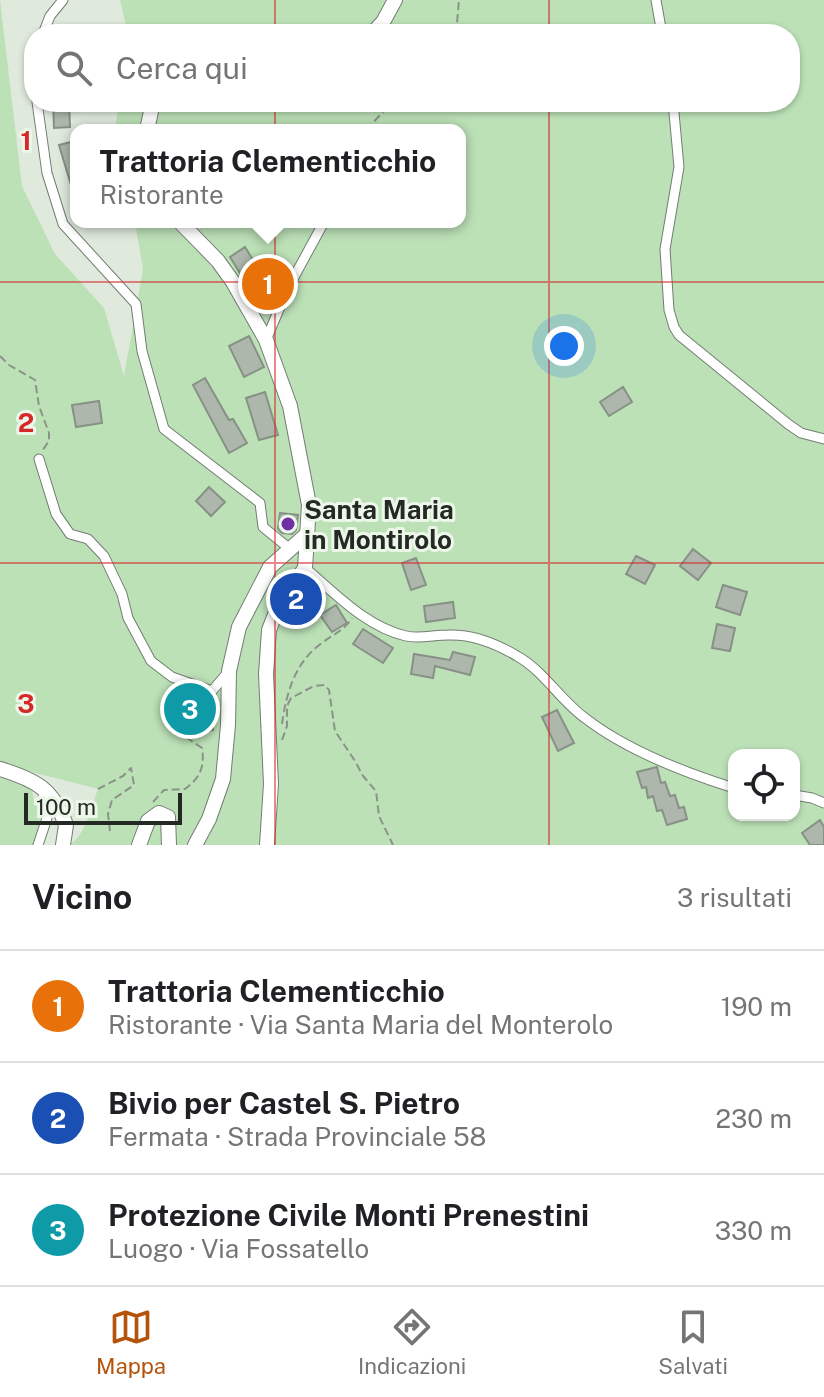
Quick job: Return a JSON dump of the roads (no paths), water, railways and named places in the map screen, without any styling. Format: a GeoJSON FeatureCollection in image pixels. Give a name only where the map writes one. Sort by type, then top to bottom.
{"type":"FeatureCollection","features":[{"type":"Feature","properties":{"kind":"street"},"geometry":{"type":"LineString","coordinates":[[47,24],[63,0]]}},
{"type":"Feature","properties":{"kind":"street"},"geometry":{"type":"LineString","coordinates":[[381,24],[395,0]]}},
{"type":"Feature","properties":{"kind":"street"},"geometry":{"type":"LineString","coordinates":[[656,0],[660,24]]}},
{"type":"Feature","properties":{"kind":"street"},"geometry":{"type":"LineString","coordinates":[[38,112],[47,173],[63,224],[136,304],[142,351],[164,429],[260,503],[263,527],[290,549]]}},
{"type":"Feature","properties":{"kind":"street"},"geometry":{"type":"LineString","coordinates":[[674,112],[679,167],[665,249],[669,310],[674,327],[788,424],[801,433],[824,439]]}},
{"type":"Feature","properties":{"kind":"street"},"geometry":{"type":"LineString","coordinates":[[186,228],[218,261],[266,340],[290,406],[309,505],[305,568],[275,612],[269,630],[266,674],[270,742],[268,838]]}},
{"type":"Feature","properties":{"kind":"street"},"geometry":{"type":"LineString","coordinates":[[266,340],[288,288],[321,228]]}},
{"type":"Feature","properties":{"kind":"street"},"geometry":{"type":"LineString","coordinates":[[39,459],[56,514],[70,534],[88,539],[104,556],[115,576],[128,618],[151,661],[172,677],[212,691],[229,671]]}},
{"type":"Feature","properties":{"kind":"street"},"geometry":{"type":"LineString","coordinates":[[195,845],[209,819],[223,779],[229,671],[236,636],[247,608],[270,567],[306,535]]}},
{"type":"Feature","properties":{"kind":"street"},"geometry":{"type":"LineString","coordinates":[[305,568],[374,623],[410,637],[469,636],[496,645],[520,658],[584,718],[614,736],[728,786]]}},
{"type":"Feature","properties":{"kind":"street"},"geometry":{"type":"LineString","coordinates":[[0,769],[41,784],[58,807],[66,825],[63,845]]}},
{"type":"Feature","properties":{"kind":"street"},"geometry":{"type":"LineString","coordinates":[[38,845],[47,818],[41,784]]}},
{"type":"Feature","properties":{"kind":"street"},"geometry":{"type":"LineString","coordinates":[[800,797],[824,803]]}},
{"type":"Feature","properties":{"kind":"street"},"geometry":{"type":"LineString","coordinates":[[139,845],[148,821],[159,813],[168,817],[169,845]]}},
{"type":"Feature","properties":{"kind":"place","name":"Trattoria Clementicchio"},"geometry":{"type":"Point","coordinates":[268,284]}},
{"type":"Feature","properties":{"kind":"place","name":"Santa Maria in Montirolo"},"geometry":{"type":"Point","coordinates":[288,524]}},
{"type":"Feature","properties":{"kind":"place","name":"Bivio per Castel S. Pietro"},"geometry":{"type":"Point","coordinates":[296,599]}},
{"type":"Feature","properties":{"kind":"place","name":"Protezione Civile Monti Prenestini"},"geometry":{"type":"Point","coordinates":[190,709]}}]}
